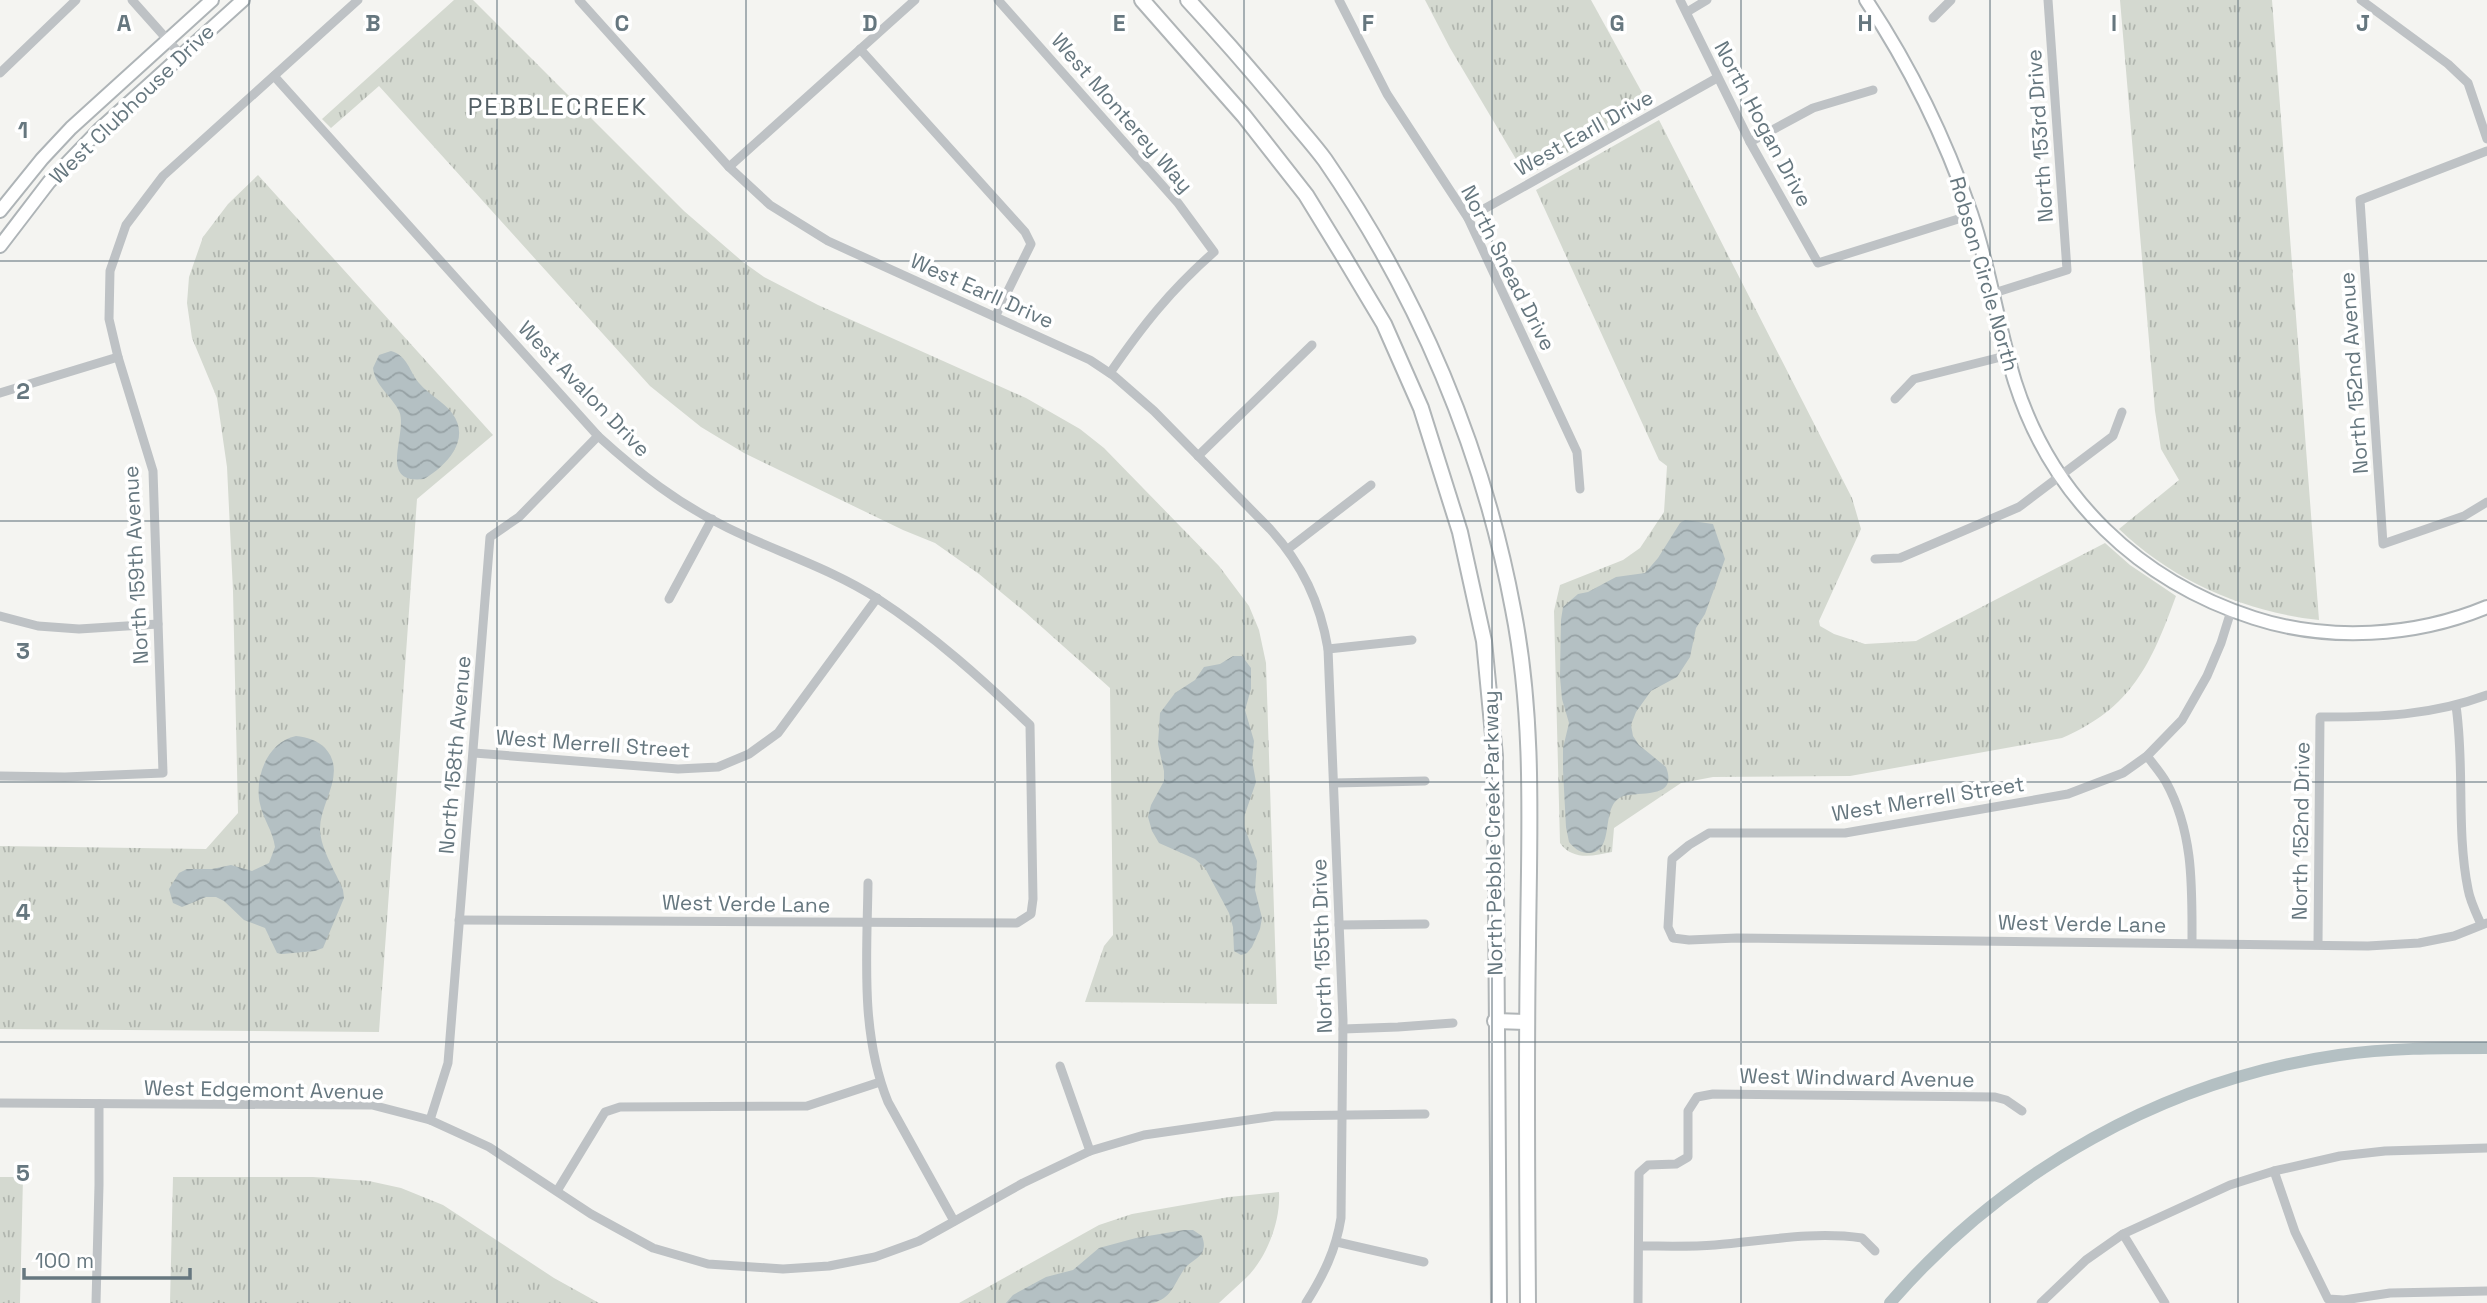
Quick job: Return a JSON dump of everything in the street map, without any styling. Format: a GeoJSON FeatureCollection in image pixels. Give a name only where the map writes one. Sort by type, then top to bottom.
{"type":"FeatureCollection","features":[{"type":"Feature","properties":{"kind":"main road","name":"North Pebble Creek Parkway"},"geometry":{"type":"LineString","coordinates":[[1142,0],[1244,116],[1306,195],[1384,324],[1421,408],[1460,532],[1484,640],[1496,786],[1495,1021],[1499,1303]]}},
{"type":"Feature","properties":{"kind":"main road","name":"North Pebble Creek Parkway"},"geometry":{"type":"LineString","coordinates":[[1188,0],[1323,158],[1366,223],[1406,293],[1440,366],[1485,491],[1514,611],[1527,727],[1530,792],[1528,1303]]}},
{"type":"Feature","properties":{"kind":"main road"},"geometry":{"type":"LineString","coordinates":[[1495,1021],[1527,1022]]}},
{"type":"Feature","properties":{"kind":"street"},"geometry":{"type":"LineString","coordinates":[[0,73],[76,0]]}},
{"type":"Feature","properties":{"kind":"street"},"geometry":{"type":"LineString","coordinates":[[132,0],[181,55]]}},
{"type":"Feature","properties":{"kind":"street","name":"West Clubhouse Drive"},"geometry":{"type":"LineString","coordinates":[[0,211],[71,128],[212,0]]}},
{"type":"Feature","properties":{"kind":"street","name":"West Clubhouse Drive"},"geometry":{"type":"LineString","coordinates":[[0,246],[49,182],[99,130],[243,0]]}},
{"type":"Feature","properties":{"kind":"street","name":"North 159th Avenue"},"geometry":{"type":"LineString","coordinates":[[0,776],[65,777],[163,773],[153,471],[108,319],[110,271],[126,225],[163,176],[358,0]]}},
{"type":"Feature","properties":{"kind":"street","name":"West Earll Drive"},"geometry":{"type":"LineString","coordinates":[[579,0],[729,167],[771,205],[828,242],[1090,359],[1154,411],[1288,549],[1313,594],[1323,622],[1328,649]]}},
{"type":"Feature","properties":{"kind":"street"},"geometry":{"type":"LineString","coordinates":[[729,167],[915,0]]}},
{"type":"Feature","properties":{"kind":"street","name":"West Monterey Way"},"geometry":{"type":"LineString","coordinates":[[999,0],[1151,172],[1214,252],[1187,275],[1159,305],[1110,373]]}},
{"type":"Feature","properties":{"kind":"street","name":"North Snead Drive"},"geometry":{"type":"LineString","coordinates":[[1339,0],[1387,94],[1468,218],[1577,452],[1580,489]]}},
{"type":"Feature","properties":{"kind":"street","name":"North Hogan Drive"},"geometry":{"type":"LineString","coordinates":[[1680,0],[1749,142],[1818,263],[1971,215]]}},
{"type":"Feature","properties":{"kind":"street"},"geometry":{"type":"LineString","coordinates":[[1687,12],[1707,0]]}},
{"type":"Feature","properties":{"kind":"street","name":"Robson Circle North"},"geometry":{"type":"LineString","coordinates":[[1866,0],[1885,28],[1944,144],[1971,215],[1994,293],[2015,382],[2032,425],[2061,475],[2086,510],[2116,541],[2174,583],[2231,611],[2289,627],[2354,633],[2403,629],[2459,617],[2487,607]]}},
{"type":"Feature","properties":{"kind":"street"},"geometry":{"type":"LineString","coordinates":[[1933,18],[1951,0]]}},
{"type":"Feature","properties":{"kind":"street","name":"North 153rd Drive"},"geometry":{"type":"LineString","coordinates":[[1994,293],[2067,270],[2048,0]]}},
{"type":"Feature","properties":{"kind":"street"},"geometry":{"type":"LineString","coordinates":[[2361,0],[2448,64],[2468,83],[2487,139]]}},
{"type":"Feature","properties":{"kind":"street"},"geometry":{"type":"LineString","coordinates":[[860,49],[1025,232],[1031,244],[996,315]]}},
{"type":"Feature","properties":{"kind":"street","name":"West Avalon Drive"},"geometry":{"type":"LineString","coordinates":[[274,76],[598,436],[657,487],[712,519],[877,598],[937,643],[1030,725],[1031,914]]}},
{"type":"Feature","properties":{"kind":"street","name":"West Earll Drive"},"geometry":{"type":"LineString","coordinates":[[1468,218],[1717,78]]}},
{"type":"Feature","properties":{"kind":"street"},"geometry":{"type":"LineString","coordinates":[[1749,142],[1813,108],[1873,90]]}},
{"type":"Feature","properties":{"kind":"street","name":"North 152nd Avenue"},"geometry":{"type":"LineString","coordinates":[[2487,151],[2360,200],[2383,544],[2464,516],[2487,502]]}},
{"type":"Feature","properties":{"kind":"street"},"geometry":{"type":"LineString","coordinates":[[1198,456],[1312,345]]}},
{"type":"Feature","properties":{"kind":"street"},"geometry":{"type":"LineString","coordinates":[[1895,399],[1914,379],[2008,355]]}},
{"type":"Feature","properties":{"kind":"street"},"geometry":{"type":"LineString","coordinates":[[0,393],[118,357]]}},
{"type":"Feature","properties":{"kind":"street"},"geometry":{"type":"LineString","coordinates":[[1875,559],[1900,558],[2019,507],[2113,436],[2122,412]]}},
{"type":"Feature","properties":{"kind":"street","name":"North 158th Avenue"},"geometry":{"type":"LineString","coordinates":[[430,1120],[448,1063],[490,537],[519,517],[598,436]]}},
{"type":"Feature","properties":{"kind":"street"},"geometry":{"type":"LineString","coordinates":[[1288,549],[1371,485]]}},
{"type":"Feature","properties":{"kind":"street"},"geometry":{"type":"LineString","coordinates":[[669,599],[712,519]]}},
{"type":"Feature","properties":{"kind":"street","name":"West Merrell Street"},"geometry":{"type":"LineString","coordinates":[[474,753],[700,769],[718,767],[750,754],[778,733],[877,598]]}},
{"type":"Feature","properties":{"kind":"street","name":"West Merrell Street"},"geometry":{"type":"LineString","coordinates":[[1673,938],[1668,927],[1672,859],[1709,833],[1845,833],[2068,794],[2123,773],[2147,756],[2182,720],[2207,676],[2231,611]]}},
{"type":"Feature","properties":{"kind":"street"},"geometry":{"type":"LineString","coordinates":[[0,616],[38,626],[79,629],[158,624]]}},
{"type":"Feature","properties":{"kind":"street"},"geometry":{"type":"LineString","coordinates":[[1328,649],[1412,640]]}},
{"type":"Feature","properties":{"kind":"street","name":"North 155th Drive"},"geometry":{"type":"LineString","coordinates":[[1306,1303],[1319,1283],[1338,1242],[1341,1218],[1343,1029],[1328,649]]}},
{"type":"Feature","properties":{"kind":"street"},"geometry":{"type":"LineString","coordinates":[[2484,923],[2468,892],[2462,845],[2461,738],[2456,706],[2487,695]]}},
{"type":"Feature","properties":{"kind":"street","name":"North 152nd Drive"},"geometry":{"type":"LineString","coordinates":[[2318,944],[2320,717],[2372,717],[2431,712],[2456,706]]}},
{"type":"Feature","properties":{"kind":"street"},"geometry":{"type":"LineString","coordinates":[[2147,756],[2166,782],[2188,841],[2192,868],[2192,943]]}},
{"type":"Feature","properties":{"kind":"street"},"geometry":{"type":"LineString","coordinates":[[1334,783],[1425,781]]}},
{"type":"Feature","properties":{"kind":"street"},"geometry":{"type":"LineString","coordinates":[[868,883],[867,1009],[880,1082],[888,1102],[954,1220]]}},
{"type":"Feature","properties":{"kind":"street","name":"West Verde Lane"},"geometry":{"type":"LineString","coordinates":[[459,920],[1017,923],[1031,914]]}},
{"type":"Feature","properties":{"kind":"street","name":"West Verde Lane"},"geometry":{"type":"LineString","coordinates":[[1673,938],[2368,946],[2419,943],[2454,936],[2484,923]]}},
{"type":"Feature","properties":{"kind":"street"},"geometry":{"type":"LineString","coordinates":[[1339,925],[1424,924]]}},
{"type":"Feature","properties":{"kind":"street"},"geometry":{"type":"LineString","coordinates":[[1343,1029],[1453,1023]]}},
{"type":"Feature","properties":{"kind":"street"},"geometry":{"type":"LineString","coordinates":[[1060,1066],[1090,1150]]}},
{"type":"Feature","properties":{"kind":"street"},"geometry":{"type":"LineString","coordinates":[[557,1191],[605,1112],[620,1107],[807,1106],[880,1082]]}},
{"type":"Feature","properties":{"kind":"street","name":"West Windward Avenue"},"geometry":{"type":"LineString","coordinates":[[1639,1246],[1638,1179],[1642,1169],[1648,1164],[1676,1164],[1688,1157],[1688,1111],[1691,1103],[1703,1095],[1995,1097],[2007,1100],[2022,1111]]}},
{"type":"Feature","properties":{"kind":"street","name":"West Edgemont Avenue"},"geometry":{"type":"LineString","coordinates":[[0,1103],[372,1105],[430,1120],[489,1147],[592,1214],[653,1248],[708,1264],[783,1269],[829,1266],[875,1257],[908,1245],[1090,1150],[1144,1135],[1258,1117],[1425,1114]]}},
{"type":"Feature","properties":{"kind":"street"},"geometry":{"type":"LineString","coordinates":[[96,1303],[99,1104]]}},
{"type":"Feature","properties":{"kind":"street"},"geometry":{"type":"LineString","coordinates":[[2041,1303],[2086,1260],[2123,1234],[2230,1185],[2274,1171],[2340,1156],[2385,1151],[2487,1148]]}},
{"type":"Feature","properties":{"kind":"street"},"geometry":{"type":"LineString","coordinates":[[2274,1171],[2295,1232],[2328,1299],[2344,1300],[2390,1293],[2487,1291]]}},
{"type":"Feature","properties":{"kind":"street"},"geometry":{"type":"LineString","coordinates":[[2123,1234],[2165,1303]]}},
{"type":"Feature","properties":{"kind":"street"},"geometry":{"type":"LineString","coordinates":[[1638,1303],[1639,1246],[1714,1245],[1783,1237],[1826,1236],[1862,1238],[1875,1251]]}},
{"type":"Feature","properties":{"kind":"street"},"geometry":{"type":"LineString","coordinates":[[1338,1242],[1424,1262]]}},
{"type":"Feature","properties":{"kind":"street"},"geometry":{"type":"LineString","coordinates":[[2451,1290],[2451,1303]]}},
{"type":"Feature","properties":{"kind":"green space"},"geometry":{"type":"Polygon","coordinates":[[[454,0],[473,0],[684,211],[743,262],[764,277],[818,305],[1026,398],[1080,429],[1104,448],[1219,566],[1249,606],[1259,630],[1266,663],[1277,1004],[1085,1002],[1104,946],[1113,935],[1110,688],[1025,612],[979,574],[935,543],[744,453],[701,427],[650,386],[379,86],[331,128],[322,119],[454,0]]]}},
{"type":"Feature","properties":{"kind":"green space"},"geometry":{"type":"Polygon","coordinates":[[[1425,0],[1591,0],[1650,107],[1526,176],[1450,48],[1425,0]]]}},
{"type":"Feature","properties":{"kind":"green space"},"geometry":{"type":"Polygon","coordinates":[[[2120,0],[2272,0],[2319,620],[2264,610],[2212,591],[2163,564],[2119,529],[2179,480],[2161,449],[2155,411],[2120,0]]]}},
{"type":"Feature","properties":{"kind":"green space"},"geometry":{"type":"Polygon","coordinates":[[[1659,120],[1852,498],[1861,529],[1819,621],[1820,626],[1834,634],[1865,644],[1916,641],[2105,543],[2130,565],[2176,596],[2147,663],[2136,681],[2106,713],[2062,738],[1850,776],[1713,777],[1681,783],[1614,828],[1612,852],[1591,856],[1577,855],[1560,843],[1554,611],[1560,585],[1623,560],[1640,548],[1664,512],[1667,466],[1659,460],[1536,190],[1659,120]]]}},
{"type":"Feature","properties":{"kind":"green space"},"geometry":{"type":"Polygon","coordinates":[[[258,175],[493,435],[417,499],[379,1032],[0,1029],[0,846],[206,849],[238,813],[227,467],[217,398],[192,338],[187,303],[189,277],[203,237],[228,204],[258,175]]]}},
{"type":"Feature","properties":{"kind":"green space"},"geometry":{"type":"Polygon","coordinates":[[[0,1177],[23,1177],[20,1303],[0,1303],[0,1177]]]}},
{"type":"Feature","properties":{"kind":"green space"},"geometry":{"type":"Polygon","coordinates":[[[173,1177],[313,1177],[369,1181],[401,1188],[443,1205],[554,1278],[599,1303],[170,1303],[173,1177]]]}},
{"type":"Feature","properties":{"kind":"green space"},"geometry":{"type":"Polygon","coordinates":[[[1279,1192],[1275,1226],[1261,1259],[1247,1277],[1219,1303],[959,1303],[1099,1225],[1132,1214],[1229,1197],[1279,1192]]]}},
{"type":"Feature","properties":{"kind":"water"},"geometry":{"type":"Polygon","coordinates":[[[391,351],[405,360],[419,383],[452,413],[457,423],[459,433],[454,451],[448,460],[424,479],[410,479],[401,474],[397,455],[401,420],[399,411],[374,374],[373,368],[379,355],[391,351]]]}},
{"type":"Feature","properties":{"kind":"water"},"geometry":{"type":"Polygon","coordinates":[[[1685,520],[1713,524],[1725,559],[1705,614],[1696,628],[1690,657],[1677,677],[1651,691],[1636,712],[1631,725],[1633,736],[1639,745],[1666,767],[1667,785],[1662,790],[1621,797],[1614,803],[1602,846],[1596,851],[1582,852],[1569,842],[1566,827],[1563,748],[1569,723],[1562,699],[1560,677],[1563,607],[1578,594],[1588,592],[1616,577],[1645,573],[1680,523],[1685,520]]]}},
{"type":"Feature","properties":{"kind":"water"},"geometry":{"type":"Polygon","coordinates":[[[1233,656],[1242,656],[1251,668],[1251,689],[1245,710],[1254,741],[1252,760],[1256,782],[1244,817],[1244,826],[1257,861],[1255,890],[1262,918],[1252,947],[1241,955],[1234,951],[1233,927],[1229,913],[1205,868],[1195,859],[1159,843],[1148,817],[1151,805],[1164,781],[1158,744],[1160,713],[1175,693],[1195,680],[1204,667],[1220,664],[1233,656]]]}},
{"type":"Feature","properties":{"kind":"water"},"geometry":{"type":"Polygon","coordinates":[[[296,736],[308,738],[325,748],[334,768],[320,830],[323,845],[344,898],[323,948],[282,954],[277,953],[265,928],[244,920],[224,901],[216,897],[206,897],[182,907],[173,903],[169,889],[179,873],[187,869],[212,869],[231,865],[252,871],[269,863],[275,847],[260,804],[261,773],[270,753],[286,740],[296,736]]]}},
{"type":"Feature","properties":{"kind":"water"},"geometry":{"type":"Polygon","coordinates":[[[1193,1230],[1202,1236],[1203,1251],[1185,1268],[1172,1290],[1159,1301],[1006,1303],[1013,1295],[1046,1277],[1073,1270],[1099,1248],[1136,1238],[1193,1230]]]}},
{"type":"Feature","properties":{"kind":"waterway"},"geometry":{"type":"LineString","coordinates":[[1890,1303],[1935,1255],[1984,1212],[2037,1173],[2092,1138],[2151,1109],[2274,1067],[2339,1055],[2432,1048],[2487,1048]]}},
{"type":"Feature","properties":{"kind":"district","name":"PEBBLECREEK"},"geometry":{"type":"Point","coordinates":[558,107]}}]}
